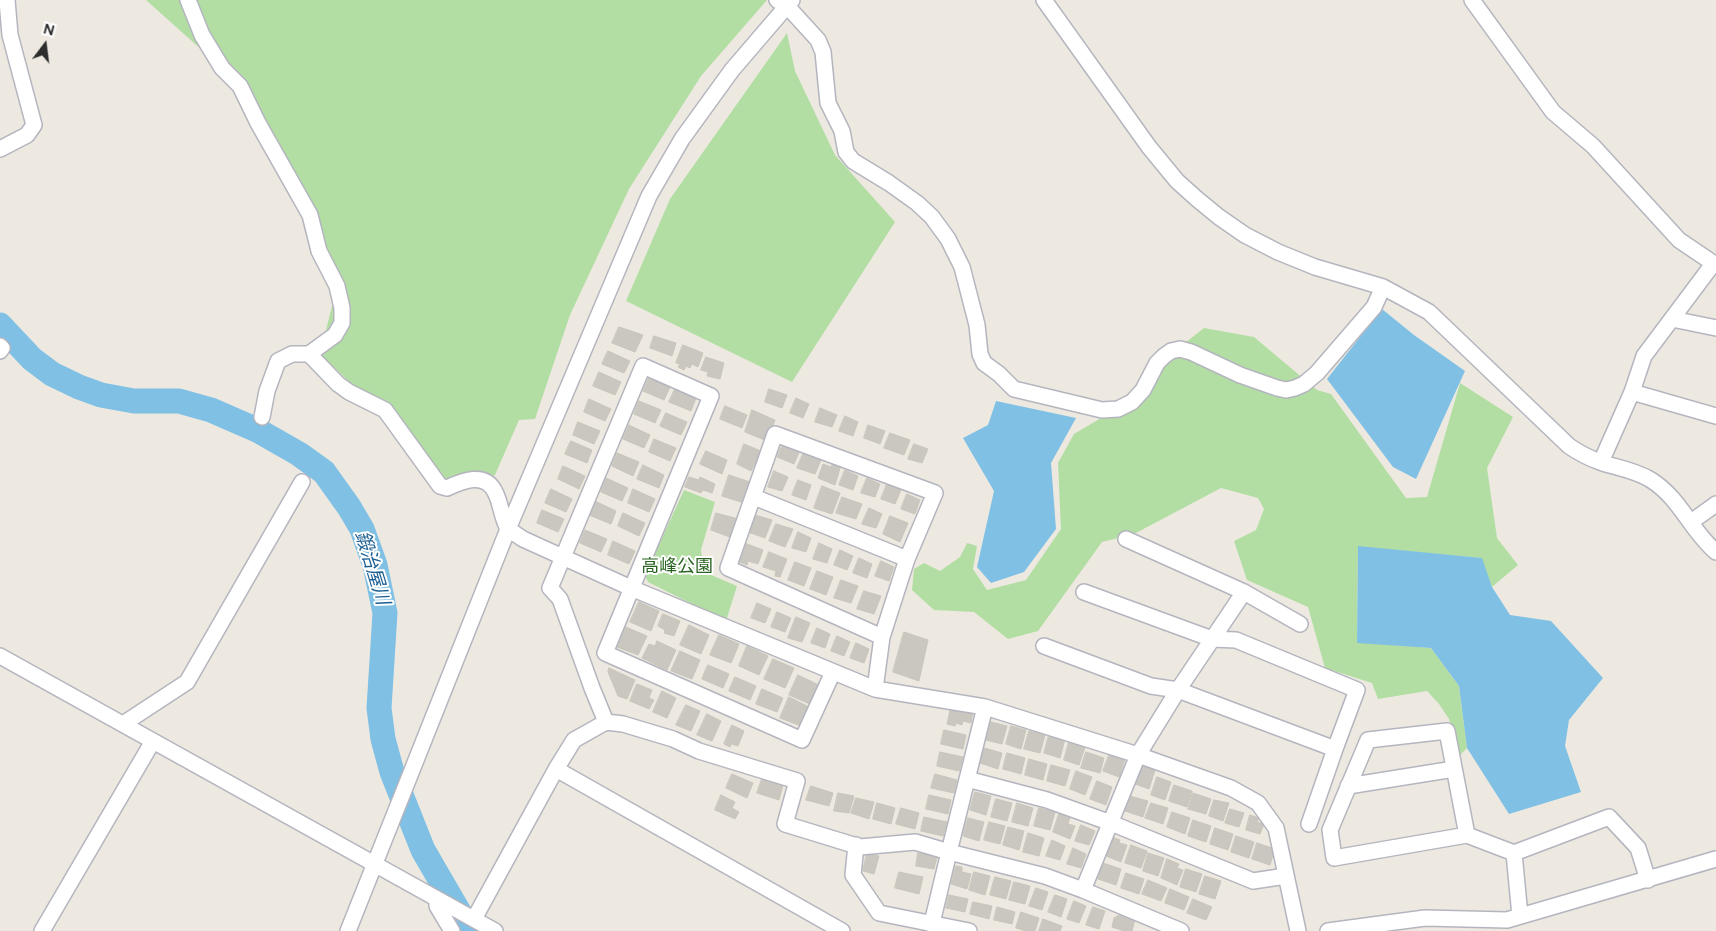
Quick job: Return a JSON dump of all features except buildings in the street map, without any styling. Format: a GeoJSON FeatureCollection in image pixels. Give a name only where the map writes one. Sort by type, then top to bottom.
{"type":"FeatureCollection","features":[{"type":"Feature","properties":{"kind":"street"},"geometry":{"type":"LineString","coordinates":[[0,148],[27,135],[34,125],[10,35],[7,0]]}},
{"type":"Feature","properties":{"kind":"street"},"geometry":{"type":"LineString","coordinates":[[188,0],[202,35],[222,68],[240,86],[258,123],[310,215],[319,251],[337,286],[342,308],[342,323],[335,335],[309,354],[292,354],[278,360],[266,391],[262,417]]}},
{"type":"Feature","properties":{"kind":"street"},"geometry":{"type":"LineString","coordinates":[[1044,0],[1149,147],[1177,181],[1219,217],[1245,235],[1278,252],[1315,267],[1383,287],[1429,312],[1569,446],[1582,455],[1631,470],[1651,480],[1666,491],[1704,540],[1716,552]]}},
{"type":"Feature","properties":{"kind":"street"},"geometry":{"type":"LineString","coordinates":[[1472,0],[1553,112],[1593,146],[1679,240],[1715,264],[1644,356],[1632,392],[1601,462]]}},
{"type":"Feature","properties":{"kind":"street"},"geometry":{"type":"LineString","coordinates":[[348,931],[508,529],[649,196],[682,139],[785,2],[818,40],[823,52],[828,103],[842,131],[846,152],[853,161],[889,182],[917,202],[932,217],[948,239],[962,267],[978,325],[980,354],[984,363],[1014,389],[1102,410],[1118,409],[1132,402],[1143,390],[1157,363],[1164,356],[1171,351],[1180,350],[1191,352],[1240,375],[1277,388],[1286,390],[1295,388],[1304,384],[1317,372],[1374,306],[1383,287]]}},
{"type":"Feature","properties":{"kind":"street"},"geometry":{"type":"LineString","coordinates":[[1672,320],[1716,328]]}},
{"type":"Feature","properties":{"kind":"street"},"geometry":{"type":"LineString","coordinates":[[0,346],[2,348],[0,351]]}},
{"type":"Feature","properties":{"kind":"street"},"geometry":{"type":"LineString","coordinates":[[309,354],[338,384],[349,392],[384,410],[440,486],[447,488],[465,480],[476,479],[486,481],[495,491],[502,518],[508,529],[523,539],[631,588],[875,689],[985,707],[1138,755],[1231,788],[1258,803],[1276,828],[1298,931]]}},
{"type":"Feature","properties":{"kind":"street"},"geometry":{"type":"LineString","coordinates":[[606,722],[560,599],[550,588],[643,366],[711,396],[605,653],[802,740],[834,672]]}},
{"type":"Feature","properties":{"kind":"street"},"geometry":{"type":"LineString","coordinates":[[1632,392],[1716,416]]}},
{"type":"Feature","properties":{"kind":"street"},"geometry":{"type":"LineString","coordinates":[[875,689],[882,637],[907,559],[935,493],[775,434],[728,568],[882,637]]}},
{"type":"Feature","properties":{"kind":"street"},"geometry":{"type":"LineString","coordinates":[[123,724],[187,682],[302,482]]}},
{"type":"Feature","properties":{"kind":"street"},"geometry":{"type":"LineString","coordinates":[[754,497],[907,559]]}},
{"type":"Feature","properties":{"kind":"street"},"geometry":{"type":"LineString","coordinates":[[1691,522],[1716,504]]}},
{"type":"Feature","properties":{"kind":"street"},"geometry":{"type":"LineString","coordinates":[[1126,539],[1244,592],[1300,624]]}},
{"type":"Feature","properties":{"kind":"street"},"geometry":{"type":"LineString","coordinates":[[1084,592],[1212,639],[1236,640],[1357,690],[1309,824]]}},
{"type":"Feature","properties":{"kind":"street"},"geometry":{"type":"LineString","coordinates":[[1083,890],[1138,755],[1178,690],[1244,592]]}},
{"type":"Feature","properties":{"kind":"street"},"geometry":{"type":"LineString","coordinates":[[1044,646],[1151,686],[1178,690],[1335,748]]}},
{"type":"Feature","properties":{"kind":"street"},"geometry":{"type":"LineString","coordinates":[[0,656],[495,931]]}},
{"type":"Feature","properties":{"kind":"street"},"geometry":{"type":"LineString","coordinates":[[934,927],[949,852],[985,707]]}},
{"type":"Feature","properties":{"kind":"street"},"geometry":{"type":"LineString","coordinates":[[473,919],[556,768],[574,740],[606,722],[623,724],[674,739],[699,750],[797,781],[785,824],[860,847],[915,842],[1044,876],[1083,890],[1146,924],[1181,931]]}},
{"type":"Feature","properties":{"kind":"street"},"geometry":{"type":"LineString","coordinates":[[1467,835],[1447,731],[1368,740],[1330,830],[1334,858],[1467,835],[1514,852],[1609,817],[1638,848],[1648,880]]}},
{"type":"Feature","properties":{"kind":"street"},"geometry":{"type":"LineString","coordinates":[[42,931],[153,741]]}},
{"type":"Feature","properties":{"kind":"street"},"geometry":{"type":"LineString","coordinates":[[556,768],[842,931]]}},
{"type":"Feature","properties":{"kind":"street"},"geometry":{"type":"LineString","coordinates":[[1348,786],[1454,769]]}},
{"type":"Feature","properties":{"kind":"street"},"geometry":{"type":"LineString","coordinates":[[967,778],[1048,800],[1111,823],[1252,881],[1286,876]]}},
{"type":"Feature","properties":{"kind":"street"},"geometry":{"type":"LineString","coordinates":[[856,845],[853,875],[879,913],[934,927],[969,931]]}},
{"type":"Feature","properties":{"kind":"street"},"geometry":{"type":"LineString","coordinates":[[1514,852],[1520,916]]}},
{"type":"Feature","properties":{"kind":"street"},"geometry":{"type":"LineString","coordinates":[[1328,931],[1425,918],[1507,920],[1716,859]]}},
{"type":"Feature","properties":{"kind":"street"},"geometry":{"type":"LineString","coordinates":[[440,900],[437,906],[452,931]]}},
{"type":"Feature","properties":{"kind":"green space"},"geometry":{"type":"Polygon","coordinates":[[[146,0],[767,0],[701,76],[629,189],[570,315],[535,419],[519,420],[495,475],[446,482],[387,401],[356,388],[320,354],[337,286],[283,169],[222,68],[146,0]]]}},
{"type":"Feature","properties":{"kind":"green space"},"geometry":{"type":"Polygon","coordinates":[[[787,33],[795,71],[835,155],[895,222],[792,382],[626,301],[670,199],[787,33]]]}},
{"type":"Feature","properties":{"kind":"green space"},"geometry":{"type":"Polygon","coordinates":[[[1204,328],[1254,337],[1317,390],[1331,394],[1406,498],[1427,497],[1460,383],[1513,417],[1487,468],[1497,538],[1518,565],[1492,587],[1481,558],[1358,547],[1357,642],[1431,648],[1459,686],[1467,748],[1460,755],[1449,719],[1427,691],[1378,699],[1372,683],[1325,668],[1308,607],[1247,580],[1234,541],[1256,530],[1264,509],[1258,498],[1221,488],[1134,534],[1102,542],[1038,631],[1008,639],[974,612],[934,610],[912,590],[914,569],[924,563],[940,571],[960,557],[967,543],[977,546],[973,569],[987,590],[1026,580],[1061,529],[1058,463],[1074,434],[1106,415],[1135,403],[1166,358],[1204,328]]]}},
{"type":"Feature","properties":{"kind":"green space","name":"高峰公園"},"geometry":{"type":"Polygon","coordinates":[[[684,490],[715,502],[701,550],[704,572],[737,586],[726,621],[648,582],[645,575],[684,490]]]}},
{"type":"Feature","properties":{"kind":"water"},"geometry":{"type":"Polygon","coordinates":[[[1382,309],[1414,335],[1465,371],[1416,479],[1393,467],[1327,379],[1382,309]]]}},
{"type":"Feature","properties":{"kind":"water"},"geometry":{"type":"Polygon","coordinates":[[[996,401],[1076,418],[1051,463],[1056,529],[1024,572],[991,583],[977,567],[994,491],[963,438],[988,425],[996,401]]]}},
{"type":"Feature","properties":{"kind":"water"},"geometry":{"type":"Polygon","coordinates":[[[1358,546],[1482,558],[1492,587],[1510,615],[1551,621],[1603,678],[1569,720],[1565,746],[1581,792],[1509,814],[1467,748],[1459,686],[1431,648],[1357,643],[1358,546]]]}},
{"type":"Feature","properties":{"kind":"waterway","name":"鍛治屋川"},"geometry":{"type":"LineString","coordinates":[[0,325],[32,359],[52,374],[79,387],[101,395],[134,401],[179,401],[211,410],[257,430],[299,454],[324,472],[362,529],[375,565],[385,613],[379,708],[383,739],[392,772],[423,850],[470,931]]}}]}
